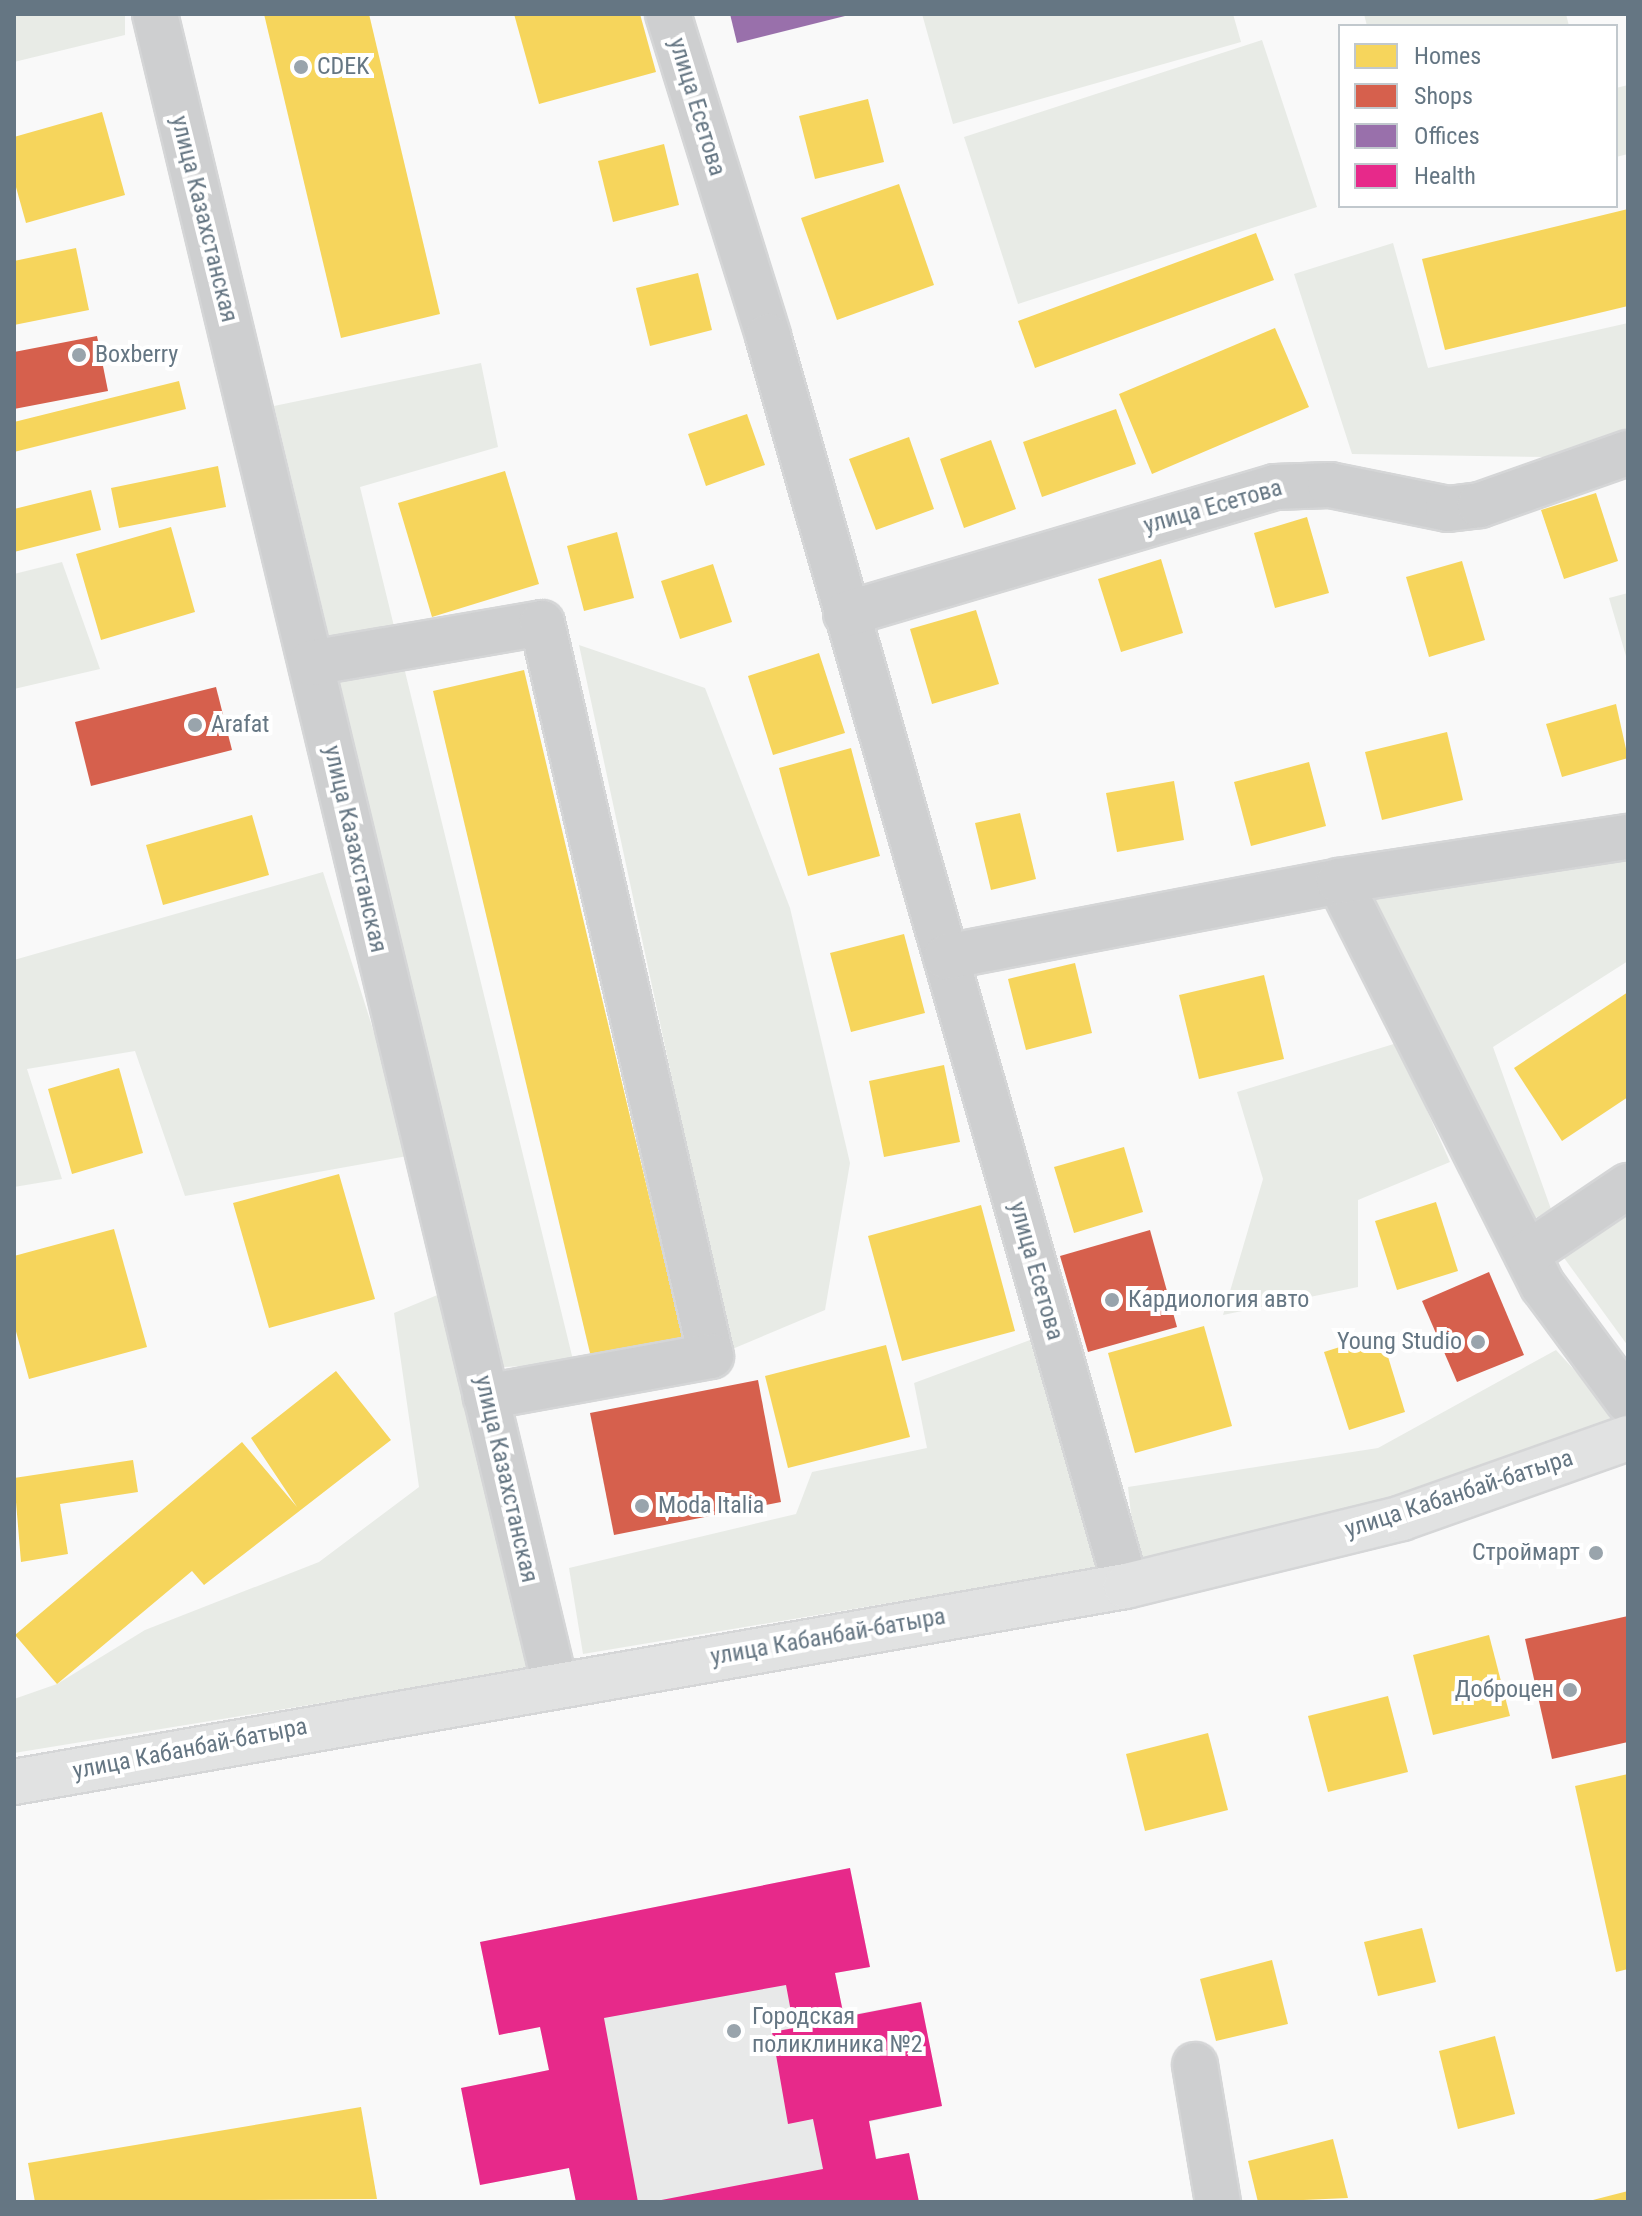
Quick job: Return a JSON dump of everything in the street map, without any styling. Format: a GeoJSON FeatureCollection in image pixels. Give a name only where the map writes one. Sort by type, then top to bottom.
{"type":"FeatureCollection","features":[{"type":"Feature","properties":{"kind":"main road","name":"улица Кабанбай-батыра"},"geometry":{"type":"LineString","coordinates":[[14,1782],[555,1684],[1126,1586],[1402,1518],[1628,1438]]}},
{"type":"Feature","properties":{"kind":"street","name":"улица Казахстанская"},"geometry":{"type":"LineString","coordinates":[[155,14],[555,1684]]}},
{"type":"Feature","properties":{"kind":"street","name":"улица Есетова"},"geometry":{"type":"LineString","coordinates":[[668,14],[946,957],[1126,1586]]}},
{"type":"Feature","properties":{"kind":"street","name":"улица Есетова"},"geometry":{"type":"LineString","coordinates":[[846,614],[1275,487],[1330,485],[1448,509],[1480,505],[1628,453]]}},
{"type":"Feature","properties":{"kind":"street"},"geometry":{"type":"LineString","coordinates":[[311,663],[542,623],[711,1356],[486,1397]]}},
{"type":"Feature","properties":{"kind":"street"},"geometry":{"type":"LineString","coordinates":[[946,957],[1339,881],[1628,837]]}},
{"type":"Feature","properties":{"kind":"street"},"geometry":{"type":"LineString","coordinates":[[1339,881],[1527,1254],[1628,1401]]}},
{"type":"Feature","properties":{"kind":"street"},"geometry":{"type":"LineString","coordinates":[[1527,1254],[1628,1186]]}},
{"type":"Feature","properties":{"kind":"street"},"geometry":{"type":"LineString","coordinates":[[1195,2065],[1218,2202]]}},
{"type":"Feature","properties":{"kind":"shaded area"},"geometry":{"type":"Polygon","coordinates":[[[14,14],[125,14],[125,35],[14,62],[14,14]]]}},
{"type":"Feature","properties":{"kind":"shaded area"},"geometry":{"type":"Polygon","coordinates":[[[922,14],[1233,14],[1241,42],[953,124],[922,14]]]}},
{"type":"Feature","properties":{"kind":"shaded area"},"geometry":{"type":"Polygon","coordinates":[[[1364,14],[1566,14],[1568,24],[1366,24],[1364,14]]]}},
{"type":"Feature","properties":{"kind":"shaded area"},"geometry":{"type":"Polygon","coordinates":[[[1262,40],[1317,207],[1018,304],[964,137],[1262,40]]]}},
{"type":"Feature","properties":{"kind":"shaded area"},"geometry":{"type":"Polygon","coordinates":[[[1628,85],[1628,154],[1618,156],[1618,88],[1628,85]]]}},
{"type":"Feature","properties":{"kind":"shaded area"},"geometry":{"type":"Polygon","coordinates":[[[1393,243],[1428,368],[1628,323],[1628,428],[1547,457],[1352,454],[1294,274],[1393,243]]]}},
{"type":"Feature","properties":{"kind":"shaded area"},"geometry":{"type":"Polygon","coordinates":[[[481,363],[498,447],[360,487],[574,1364],[503,1367],[274,406],[481,363]]]}},
{"type":"Feature","properties":{"kind":"shaded area"},"geometry":{"type":"Polygon","coordinates":[[[62,562],[100,669],[14,689],[14,574],[62,562]]]}},
{"type":"Feature","properties":{"kind":"shaded area"},"geometry":{"type":"Polygon","coordinates":[[[1628,593],[1628,663],[1609,598],[1628,593]]]}},
{"type":"Feature","properties":{"kind":"shaded area"},"geometry":{"type":"Polygon","coordinates":[[[579,645],[705,688],[790,908],[850,1163],[825,1310],[730,1350],[579,645]]]}},
{"type":"Feature","properties":{"kind":"shaded area"},"geometry":{"type":"Polygon","coordinates":[[[1628,850],[1628,961],[1493,1047],[1551,1209],[1525,1224],[1357,890],[1628,850]]]}},
{"type":"Feature","properties":{"kind":"shaded area"},"geometry":{"type":"Polygon","coordinates":[[[323,872],[413,1155],[185,1196],[135,1051],[27,1069],[62,1179],[14,1187],[14,960],[323,872]]]}},
{"type":"Feature","properties":{"kind":"shaded area"},"geometry":{"type":"Polygon","coordinates":[[[1397,1043],[1450,1162],[1358,1200],[1358,1287],[1223,1315],[1263,1179],[1237,1092],[1397,1043]]]}},
{"type":"Feature","properties":{"kind":"shaded area"},"geometry":{"type":"Polygon","coordinates":[[[1628,1204],[1628,1346],[1559,1251],[1628,1204]]]}},
{"type":"Feature","properties":{"kind":"shaded area"},"geometry":{"type":"Polygon","coordinates":[[[447,1291],[536,1668],[14,1753],[14,1699],[57,1684],[145,1630],[319,1562],[419,1487],[394,1313],[447,1291]]]}},
{"type":"Feature","properties":{"kind":"shaded area"},"geometry":{"type":"Polygon","coordinates":[[[1030,1340],[1099,1568],[583,1654],[569,1568],[796,1514],[812,1472],[927,1448],[914,1383],[1030,1340]]]}},
{"type":"Feature","properties":{"kind":"shaded area"},"geometry":{"type":"Polygon","coordinates":[[[1556,1350],[1623,1423],[1390,1508],[1137,1569],[1128,1487],[1378,1448],[1556,1350]]]}},
{"type":"Feature","properties":{"kind":"shaded area","name":"Городская поликлиника №2"},"geometry":{"type":"Polygon","coordinates":[[[850,1868],[870,1967],[835,1973],[844,2016],[921,2002],[942,2106],[869,2122],[877,2159],[909,2153],[919,2202],[576,2202],[569,2168],[480,2185],[461,2088],[549,2070],[540,2027],[499,2035],[480,1942],[850,1868]]]}},
{"type":"Feature","properties":{"kind":"building: Homes"},"geometry":{"type":"Polygon","coordinates":[[[264,14],[369,14],[440,314],[341,338],[264,14]]]}},
{"type":"Feature","properties":{"kind":"building: Homes"},"geometry":{"type":"Polygon","coordinates":[[[514,14],[640,14],[656,72],[539,104],[514,14]]]}},
{"type":"Feature","properties":{"kind":"building: Homes"},"geometry":{"type":"Polygon","coordinates":[[[868,99],[884,162],[815,179],[799,116],[868,99]]]}},
{"type":"Feature","properties":{"kind":"building: Homes"},"geometry":{"type":"Polygon","coordinates":[[[102,112],[125,195],[26,223],[14,180],[14,137],[102,112]]]}},
{"type":"Feature","properties":{"kind":"building: Homes"},"geometry":{"type":"Polygon","coordinates":[[[664,144],[679,205],[613,222],[598,161],[664,144]]]}},
{"type":"Feature","properties":{"kind":"building: Homes"},"geometry":{"type":"Polygon","coordinates":[[[899,184],[934,285],[837,320],[801,218],[899,184]]]}},
{"type":"Feature","properties":{"kind":"building: Homes"},"geometry":{"type":"Polygon","coordinates":[[[1628,209],[1628,306],[1445,350],[1422,259],[1628,209]]]}},
{"type":"Feature","properties":{"kind":"building: Homes"},"geometry":{"type":"Polygon","coordinates":[[[1256,233],[1274,280],[1035,368],[1018,321],[1256,233]]]}},
{"type":"Feature","properties":{"kind":"building: Homes"},"geometry":{"type":"Polygon","coordinates":[[[76,248],[89,310],[14,325],[14,261],[76,248]]]}},
{"type":"Feature","properties":{"kind":"building: Homes"},"geometry":{"type":"Polygon","coordinates":[[[698,273],[712,330],[650,346],[636,288],[698,273]]]}},
{"type":"Feature","properties":{"kind":"building: Homes"},"geometry":{"type":"Polygon","coordinates":[[[1275,328],[1309,407],[1152,474],[1119,394],[1275,328]]]}},
{"type":"Feature","properties":{"kind":"building: Homes"},"geometry":{"type":"Polygon","coordinates":[[[179,381],[186,409],[14,452],[14,422],[179,381]]]}},
{"type":"Feature","properties":{"kind":"building: Homes"},"geometry":{"type":"Polygon","coordinates":[[[1116,409],[1136,464],[1042,497],[1023,442],[1116,409]]]}},
{"type":"Feature","properties":{"kind":"building: Homes"},"geometry":{"type":"Polygon","coordinates":[[[747,414],[765,465],[706,486],[688,434],[747,414]]]}},
{"type":"Feature","properties":{"kind":"building: Homes"},"geometry":{"type":"Polygon","coordinates":[[[909,437],[934,509],[876,530],[849,459],[909,437]]]}},
{"type":"Feature","properties":{"kind":"building: Homes"},"geometry":{"type":"Polygon","coordinates":[[[991,440],[1016,509],[964,528],[940,459],[991,440]]]}},
{"type":"Feature","properties":{"kind":"building: Homes"},"geometry":{"type":"Polygon","coordinates":[[[218,466],[226,507],[119,528],[111,488],[218,466]]]}},
{"type":"Feature","properties":{"kind":"building: Homes"},"geometry":{"type":"Polygon","coordinates":[[[505,471],[539,584],[432,617],[398,503],[505,471]]]}},
{"type":"Feature","properties":{"kind":"building: Homes"},"geometry":{"type":"Polygon","coordinates":[[[91,490],[101,530],[14,552],[14,509],[91,490]]]}},
{"type":"Feature","properties":{"kind":"building: Homes"},"geometry":{"type":"Polygon","coordinates":[[[1596,493],[1618,561],[1564,579],[1541,510],[1596,493]]]}},
{"type":"Feature","properties":{"kind":"building: Homes"},"geometry":{"type":"Polygon","coordinates":[[[1307,517],[1329,593],[1275,608],[1254,533],[1307,517]]]}},
{"type":"Feature","properties":{"kind":"building: Homes"},"geometry":{"type":"Polygon","coordinates":[[[171,527],[195,612],[101,640],[76,554],[171,527]]]}},
{"type":"Feature","properties":{"kind":"building: Homes"},"geometry":{"type":"Polygon","coordinates":[[[617,532],[634,598],[584,611],[567,546],[617,532]]]}},
{"type":"Feature","properties":{"kind":"building: Homes"},"geometry":{"type":"Polygon","coordinates":[[[1161,559],[1183,633],[1121,652],[1098,579],[1161,559]]]}},
{"type":"Feature","properties":{"kind":"building: Homes"},"geometry":{"type":"Polygon","coordinates":[[[1462,561],[1485,640],[1429,657],[1406,577],[1462,561]]]}},
{"type":"Feature","properties":{"kind":"building: Homes"},"geometry":{"type":"Polygon","coordinates":[[[713,564],[732,622],[680,639],[661,581],[713,564]]]}},
{"type":"Feature","properties":{"kind":"building: Homes"},"geometry":{"type":"Polygon","coordinates":[[[976,610],[999,684],[932,704],[910,629],[976,610]]]}},
{"type":"Feature","properties":{"kind":"building: Homes"},"geometry":{"type":"Polygon","coordinates":[[[819,653],[845,733],[773,755],[748,676],[819,653]]]}},
{"type":"Feature","properties":{"kind":"building: Homes"},"geometry":{"type":"Polygon","coordinates":[[[524,670],[685,1348],[594,1370],[433,691],[524,670]]]}},
{"type":"Feature","properties":{"kind":"building: Homes"},"geometry":{"type":"Polygon","coordinates":[[[1616,704],[1628,758],[1562,777],[1546,724],[1616,704]]]}},
{"type":"Feature","properties":{"kind":"building: Homes"},"geometry":{"type":"Polygon","coordinates":[[[1447,732],[1463,800],[1382,820],[1365,752],[1447,732]]]}},
{"type":"Feature","properties":{"kind":"building: Homes"},"geometry":{"type":"Polygon","coordinates":[[[851,748],[880,856],[808,876],[779,768],[851,748]]]}},
{"type":"Feature","properties":{"kind":"building: Homes"},"geometry":{"type":"Polygon","coordinates":[[[1309,762],[1326,826],[1251,846],[1234,782],[1309,762]]]}},
{"type":"Feature","properties":{"kind":"building: Homes"},"geometry":{"type":"Polygon","coordinates":[[[1174,781],[1184,840],[1117,852],[1106,793],[1174,781]]]}},
{"type":"Feature","properties":{"kind":"building: Homes"},"geometry":{"type":"Polygon","coordinates":[[[1020,813],[1036,879],[991,890],[975,823],[1020,813]]]}},
{"type":"Feature","properties":{"kind":"building: Homes"},"geometry":{"type":"Polygon","coordinates":[[[252,815],[269,875],[163,905],[146,845],[252,815]]]}},
{"type":"Feature","properties":{"kind":"building: Homes"},"geometry":{"type":"Polygon","coordinates":[[[904,934],[925,1013],[851,1032],[830,953],[904,934]]]}},
{"type":"Feature","properties":{"kind":"building: Homes"},"geometry":{"type":"Polygon","coordinates":[[[1075,963],[1092,1033],[1026,1050],[1008,979],[1075,963]]]}},
{"type":"Feature","properties":{"kind":"building: Homes"},"geometry":{"type":"Polygon","coordinates":[[[1264,975],[1284,1059],[1199,1079],[1179,995],[1264,975]]]}},
{"type":"Feature","properties":{"kind":"building: Homes"},"geometry":{"type":"Polygon","coordinates":[[[1628,992],[1628,1097],[1562,1141],[1514,1068],[1628,992]]]}},
{"type":"Feature","properties":{"kind":"building: Homes"},"geometry":{"type":"Polygon","coordinates":[[[944,1065],[960,1142],[884,1157],[869,1081],[944,1065]]]}},
{"type":"Feature","properties":{"kind":"building: Homes"},"geometry":{"type":"Polygon","coordinates":[[[119,1068],[143,1153],[72,1174],[48,1089],[119,1068]]]}},
{"type":"Feature","properties":{"kind":"building: Homes"},"geometry":{"type":"Polygon","coordinates":[[[1124,1147],[1143,1212],[1074,1233],[1054,1167],[1124,1147]]]}},
{"type":"Feature","properties":{"kind":"building: Homes"},"geometry":{"type":"Polygon","coordinates":[[[339,1174],[375,1299],[269,1328],[233,1203],[339,1174]]]}},
{"type":"Feature","properties":{"kind":"building: Homes"},"geometry":{"type":"Polygon","coordinates":[[[1436,1202],[1458,1271],[1397,1290],[1375,1221],[1436,1202]]]}},
{"type":"Feature","properties":{"kind":"building: Homes"},"geometry":{"type":"Polygon","coordinates":[[[981,1205],[1015,1331],[902,1361],[868,1236],[981,1205]]]}},
{"type":"Feature","properties":{"kind":"building: Homes"},"geometry":{"type":"Polygon","coordinates":[[[114,1229],[147,1347],[29,1379],[14,1324],[14,1256],[114,1229]]]}},
{"type":"Feature","properties":{"kind":"building: Homes"},"geometry":{"type":"Polygon","coordinates":[[[1204,1326],[1232,1426],[1135,1453],[1108,1353],[1204,1326]]]}},
{"type":"Feature","properties":{"kind":"building: Homes"},"geometry":{"type":"Polygon","coordinates":[[[1381,1334],[1405,1412],[1349,1430],[1324,1352],[1381,1334]]]}},
{"type":"Feature","properties":{"kind":"building: Homes"},"geometry":{"type":"Polygon","coordinates":[[[886,1345],[910,1437],[788,1468],[765,1376],[886,1345]]]}},
{"type":"Feature","properties":{"kind":"building: Homes"},"geometry":{"type":"Polygon","coordinates":[[[336,1371],[391,1440],[204,1585],[192,1571],[57,1684],[15,1635],[242,1442],[297,1507],[251,1438],[336,1371]]]}},
{"type":"Feature","properties":{"kind":"building: Homes"},"geometry":{"type":"Polygon","coordinates":[[[133,1460],[138,1492],[60,1504],[68,1554],[21,1562],[14,1478],[133,1460]]]}},
{"type":"Feature","properties":{"kind":"building: Homes"},"geometry":{"type":"Polygon","coordinates":[[[1489,1635],[1510,1716],[1433,1735],[1413,1655],[1489,1635]]]}},
{"type":"Feature","properties":{"kind":"building: Homes"},"geometry":{"type":"Polygon","coordinates":[[[1388,1696],[1408,1772],[1328,1792],[1308,1716],[1388,1696]]]}},
{"type":"Feature","properties":{"kind":"building: Homes"},"geometry":{"type":"Polygon","coordinates":[[[1208,1733],[1228,1810],[1145,1831],[1126,1754],[1208,1733]]]}},
{"type":"Feature","properties":{"kind":"building: Homes"},"geometry":{"type":"Polygon","coordinates":[[[1628,1774],[1628,1969],[1616,1972],[1575,1786],[1628,1774]]]}},
{"type":"Feature","properties":{"kind":"building: Homes"},"geometry":{"type":"Polygon","coordinates":[[[1422,1928],[1436,1982],[1378,1996],[1364,1942],[1422,1928]]]}},
{"type":"Feature","properties":{"kind":"building: Homes"},"geometry":{"type":"Polygon","coordinates":[[[1272,1960],[1288,2024],[1216,2041],[1200,1979],[1272,1960]]]}},
{"type":"Feature","properties":{"kind":"building: Homes"},"geometry":{"type":"Polygon","coordinates":[[[1495,2036],[1515,2114],[1458,2129],[1439,2051],[1495,2036]]]}},
{"type":"Feature","properties":{"kind":"building: Homes"},"geometry":{"type":"Polygon","coordinates":[[[361,2107],[377,2199],[35,2202],[28,2163],[361,2107]]]}},
{"type":"Feature","properties":{"kind":"building: Homes"},"geometry":{"type":"Polygon","coordinates":[[[1333,2139],[1348,2198],[1258,2202],[1248,2161],[1333,2139]]]}},
{"type":"Feature","properties":{"kind":"building: Homes"},"geometry":{"type":"Polygon","coordinates":[[[1628,2191],[1628,2202],[1589,2202],[1589,2201],[1628,2191]]]}},
{"type":"Feature","properties":{"kind":"building: Shops"},"geometry":{"type":"Polygon","coordinates":[[[97,336],[108,391],[14,409],[14,352],[97,336]]]}},
{"type":"Feature","properties":{"kind":"building: Shops"},"geometry":{"type":"Polygon","coordinates":[[[216,687],[232,750],[91,786],[75,722],[216,687]]]}},
{"type":"Feature","properties":{"kind":"building: Shops"},"geometry":{"type":"Polygon","coordinates":[[[1150,1230],[1177,1327],[1088,1352],[1060,1256],[1150,1230]]]}},
{"type":"Feature","properties":{"kind":"building: Shops"},"geometry":{"type":"Polygon","coordinates":[[[1489,1272],[1524,1355],[1457,1382],[1422,1301],[1489,1272]]]}},
{"type":"Feature","properties":{"kind":"building: Shops"},"geometry":{"type":"Polygon","coordinates":[[[758,1380],[781,1502],[614,1535],[590,1413],[758,1380]]]}},
{"type":"Feature","properties":{"kind":"building: Shops"},"geometry":{"type":"Polygon","coordinates":[[[1628,1616],[1628,1742],[1552,1759],[1525,1639],[1628,1616]]]}},
{"type":"Feature","properties":{"kind":"building: Offices"},"geometry":{"type":"Polygon","coordinates":[[[730,14],[849,14],[849,15],[737,43],[730,14]]]}},
{"type":"Feature","properties":{"kind":"building: Health","name":"Городская поликлиника №2"},"geometry":{"type":"Polygon","coordinates":[[[850,1868],[870,1967],[835,1973],[844,2017],[921,2002],[942,2106],[869,2121],[876,2159],[909,2153],[919,2202],[651,2202],[823,2169],[813,2119],[788,2124],[772,2032],[794,2028],[786,1985],[604,2018],[638,2202],[576,2202],[569,2168],[480,2185],[461,2088],[549,2070],[540,2027],[499,2035],[480,1942],[850,1868]]]}},
{"type":"Feature","properties":{"kind":"place","name":"CDEK"},"geometry":{"type":"Point","coordinates":[301,67]}},
{"type":"Feature","properties":{"kind":"place","name":"Boxberry"},"geometry":{"type":"Point","coordinates":[79,355]}},
{"type":"Feature","properties":{"kind":"place","name":"Arafat"},"geometry":{"type":"Point","coordinates":[195,725]}},
{"type":"Feature","properties":{"kind":"place","name":"Кардиология авто"},"geometry":{"type":"Point","coordinates":[1112,1300]}},
{"type":"Feature","properties":{"kind":"place","name":"Young Studio"},"geometry":{"type":"Point","coordinates":[1478,1342]}},
{"type":"Feature","properties":{"kind":"place","name":"Moda Italia"},"geometry":{"type":"Point","coordinates":[642,1506]}},
{"type":"Feature","properties":{"kind":"place","name":"Строймарт"},"geometry":{"type":"Point","coordinates":[1596,1553]}},
{"type":"Feature","properties":{"kind":"place","name":"Доброцен"},"geometry":{"type":"Point","coordinates":[1570,1690]}},
{"type":"Feature","properties":{"kind":"place","name":"Городская поликлиника №2"},"geometry":{"type":"Point","coordinates":[734,2031]}}]}
